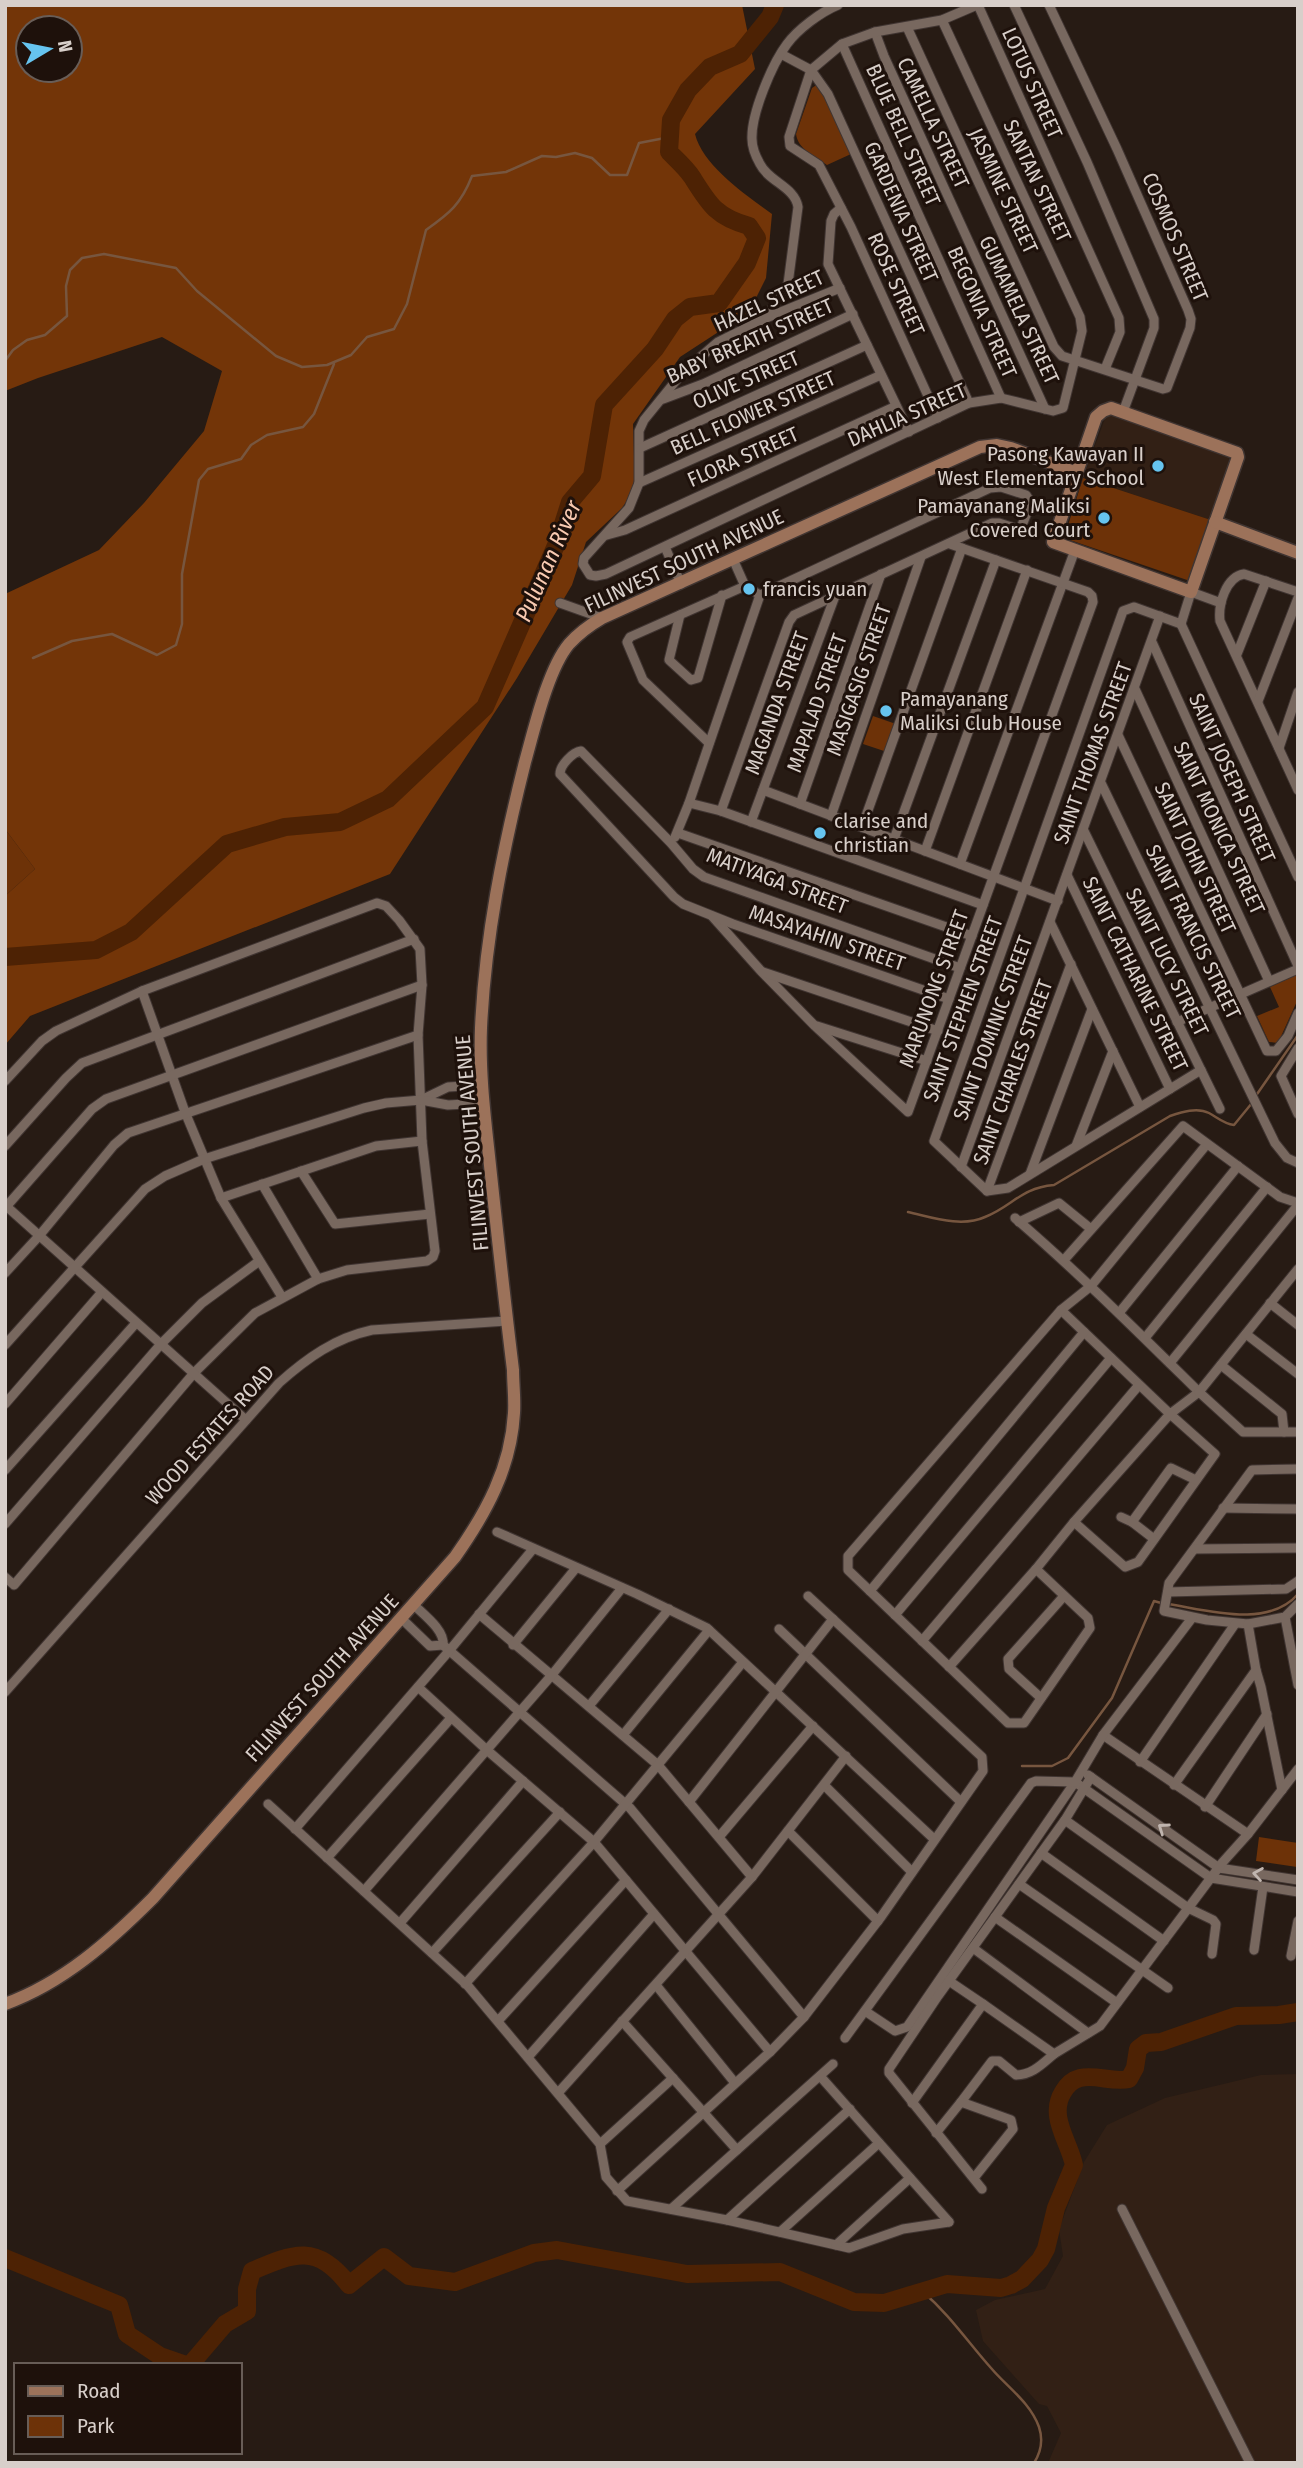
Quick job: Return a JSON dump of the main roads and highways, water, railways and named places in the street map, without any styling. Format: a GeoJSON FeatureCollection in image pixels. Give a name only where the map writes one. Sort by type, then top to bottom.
{"type":"FeatureCollection","features":[{"type":"Feature","properties":{"kind":"waterway","name":"Pulunan River"},"geometry":{"type":"LineString","coordinates":[[5,957],[96,950],[131,932],[227,844],[285,827],[340,822],[388,799],[485,707],[557,543],[570,502],[592,476],[604,405],[655,349],[675,319],[690,307],[719,303],[747,263],[757,238],[749,226],[721,214],[703,195],[687,170],[669,152],[671,120],[688,90],[710,67],[740,54],[770,17],[775,5]]}},
{"type":"Feature","properties":{"kind":"waterway"},"geometry":{"type":"LineString","coordinates":[[5,361],[13,350],[27,340],[45,335],[67,316],[66,286],[70,270],[82,258],[104,254],[176,268],[197,291],[276,356],[302,367],[327,365],[351,355],[367,337],[394,329],[407,304],[426,230],[454,207],[464,194],[472,176],[506,172],[542,156],[556,157],[575,153],[592,158],[610,175],[627,175],[639,143],[670,137]]}},
{"type":"Feature","properties":{"kind":"waterway"},"geometry":{"type":"LineString","coordinates":[[33,658],[72,641],[112,634],[157,655],[176,645],[182,624],[182,574],[199,480],[208,469],[241,459],[251,445],[267,435],[303,427],[314,414],[334,364]]}},
{"type":"Feature","properties":{"kind":"waterway"},"geometry":{"type":"LineString","coordinates":[[1255,1097],[1298,1035]]}},
{"type":"Feature","properties":{"kind":"waterway"},"geometry":{"type":"LineString","coordinates":[[908,1212],[956,1222],[976,1220],[995,1213],[1033,1190],[1054,1185],[1170,1116],[1200,1110],[1234,1125],[1252,1103]]}},
{"type":"Feature","properties":{"kind":"waterway"},"geometry":{"type":"LineString","coordinates":[[1168,1604],[1218,1613],[1254,1614],[1285,1605],[1298,1594]]}},
{"type":"Feature","properties":{"kind":"waterway"},"geometry":{"type":"LineString","coordinates":[[1022,1766],[1052,1766],[1068,1758],[1112,1698],[1154,1601],[1161,1603]]}},
{"type":"Feature","properties":{"kind":"waterway"},"geometry":{"type":"LineString","coordinates":[[192,2363],[225,2324],[247,2311],[247,2289],[252,2271],[293,2256],[315,2257],[337,2272],[349,2285],[384,2257],[409,2276],[455,2282],[534,2253],[557,2250],[687,2274],[780,2272],[854,2302],[884,2303],[947,2284],[1001,2288],[1011,2285],[1022,2279],[1040,2260],[1046,2249],[1056,2208],[1074,2165],[1061,2128],[1058,2110],[1059,2101],[1070,2083],[1086,2077],[1129,2079],[1135,2068],[1138,2049],[1146,2043],[1161,2042],[1236,2016],[1298,2012]]}},
{"type":"Feature","properties":{"kind":"waterway"},"geometry":{"type":"LineString","coordinates":[[5,2258],[119,2305],[127,2334],[160,2356],[180,2363]]}},
{"type":"Feature","properties":{"kind":"waterway"},"geometry":{"type":"LineString","coordinates":[[922,2291],[1030,2410],[1041,2436],[1040,2450],[1034,2463]]}},
{"type":"Feature","properties":{"kind":"place","name":"Pasong Kawayan II West Elementary School"},"geometry":{"type":"Point","coordinates":[1158,466]}},
{"type":"Feature","properties":{"kind":"place","name":"Pamayanang Maliksi Covered Court"},"geometry":{"type":"Point","coordinates":[1104,518]}},
{"type":"Feature","properties":{"kind":"place","name":"francis yuan"},"geometry":{"type":"Point","coordinates":[749,589]}},
{"type":"Feature","properties":{"kind":"place","name":"Pamayanang Maliksi Club House"},"geometry":{"type":"Point","coordinates":[886,711]}},
{"type":"Feature","properties":{"kind":"place","name":"clarise and christian"},"geometry":{"type":"Point","coordinates":[820,833]}}]}
